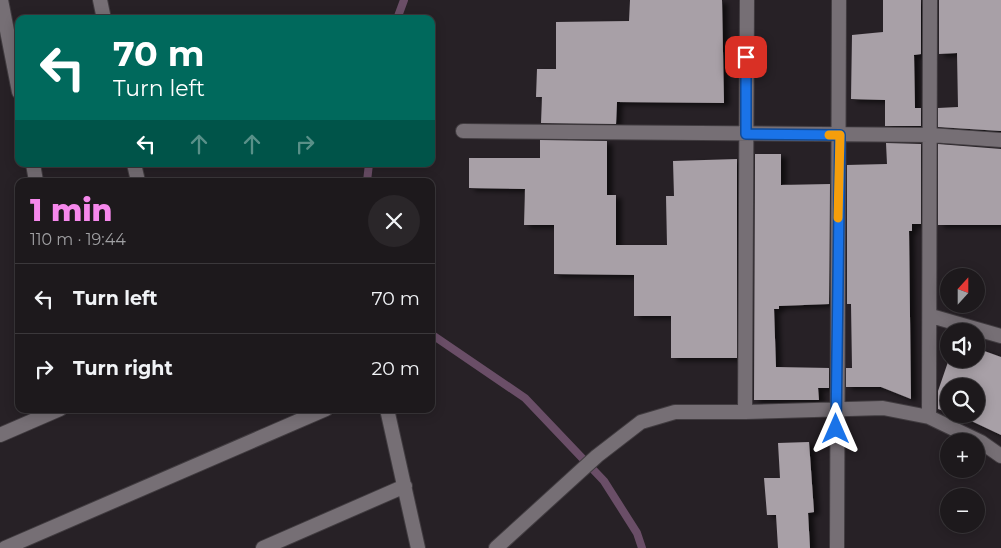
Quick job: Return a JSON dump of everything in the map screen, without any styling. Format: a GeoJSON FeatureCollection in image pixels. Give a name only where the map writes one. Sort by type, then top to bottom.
{"type":"FeatureCollection","features":[{"type":"Feature","properties":{"kind":"street"},"geometry":{"type":"LineString","coordinates":[[1,0],[15,72]]}},
{"type":"Feature","properties":{"kind":"street"},"geometry":{"type":"LineString","coordinates":[[100,0],[103,15]]}},
{"type":"Feature","properties":{"kind":"street"},"geometry":{"type":"LineString","coordinates":[[745,412],[747,0]]}},
{"type":"Feature","properties":{"kind":"street"},"geometry":{"type":"LineString","coordinates":[[837,548],[836,410],[840,135],[839,0]]}},
{"type":"Feature","properties":{"kind":"street"},"geometry":{"type":"LineString","coordinates":[[929,417],[931,316],[930,0]]}},
{"type":"Feature","properties":{"kind":"street"},"geometry":{"type":"LineString","coordinates":[[463,131],[930,135],[1001,140]]}},
{"type":"Feature","properties":{"kind":"street"},"geometry":{"type":"LineString","coordinates":[[931,316],[1001,336]]}},
{"type":"Feature","properties":{"kind":"street"},"geometry":{"type":"LineString","coordinates":[[496,548],[597,456],[641,422],[675,412],[884,408],[929,417],[981,442],[1001,456]]}},
{"type":"Feature","properties":{"kind":"street"},"geometry":{"type":"LineString","coordinates":[[0,435],[51,413]]}},
{"type":"Feature","properties":{"kind":"street"},"geometry":{"type":"LineString","coordinates":[[5,548],[317,413]]}},
{"type":"Feature","properties":{"kind":"street"},"geometry":{"type":"LineString","coordinates":[[388,413],[418,548]]}},
{"type":"Feature","properties":{"kind":"street"},"geometry":{"type":"LineString","coordinates":[[263,548],[405,486]]}},
{"type":"Feature","properties":{"kind":"building"},"geometry":{"type":"Polygon","coordinates":[[[630,0],[722,0],[724,103],[617,102],[616,124],[541,123],[542,97],[536,97],[537,69],[556,69],[556,22],[629,21],[630,0]]]}},
{"type":"Feature","properties":{"kind":"building"},"geometry":{"type":"Polygon","coordinates":[[[883,0],[921,0],[921,54],[914,55],[915,108],[921,108],[921,126],[885,126],[885,100],[851,99],[852,35],[883,32],[883,0]]]}},
{"type":"Feature","properties":{"kind":"building"},"geometry":{"type":"Polygon","coordinates":[[[939,0],[1001,0],[1001,131],[938,127],[938,108],[958,107],[957,53],[939,54],[939,0]]]}},
{"type":"Feature","properties":{"kind":"building"},"geometry":{"type":"Polygon","coordinates":[[[540,140],[607,141],[607,195],[616,195],[616,245],[667,245],[666,196],[674,196],[673,161],[737,159],[737,358],[671,358],[671,316],[634,316],[634,275],[554,274],[554,225],[524,225],[525,189],[469,188],[469,158],[540,158],[540,140]]]}},
{"type":"Feature","properties":{"kind":"building"},"geometry":{"type":"Polygon","coordinates":[[[886,143],[921,144],[921,224],[912,224],[912,231],[909,231],[911,399],[881,387],[846,387],[846,368],[852,368],[851,304],[847,304],[847,165],[887,164],[886,143]]]}},
{"type":"Feature","properties":{"kind":"building"},"geometry":{"type":"Polygon","coordinates":[[[938,144],[1001,149],[1001,225],[938,225],[938,144]]]}},
{"type":"Feature","properties":{"kind":"building"},"geometry":{"type":"Polygon","coordinates":[[[755,154],[781,154],[781,185],[830,184],[829,304],[779,306],[779,309],[774,309],[776,367],[829,368],[829,388],[818,388],[819,400],[754,400],[755,154]]]}},
{"type":"Feature","properties":{"kind":"building"},"geometry":{"type":"Polygon","coordinates":[[[985,351],[1001,357],[1001,435],[976,423],[985,423],[985,378],[942,378],[946,368],[985,368],[985,351]]]}},
{"type":"Feature","properties":{"kind":"building"},"geometry":{"type":"Polygon","coordinates":[[[940,385],[940,410],[938,409],[938,391],[940,385]]]}},
{"type":"Feature","properties":{"kind":"building"},"geometry":{"type":"Polygon","coordinates":[[[809,442],[814,512],[808,513],[810,548],[778,548],[776,515],[767,515],[764,478],[780,478],[778,443],[809,442]]]}},
{"type":"Feature","properties":{"kind":"waterway"},"geometry":{"type":"LineString","coordinates":[[398,15],[404,0]]}},
{"type":"Feature","properties":{"kind":"waterway"},"geometry":{"type":"LineString","coordinates":[[367,178],[369,167]]}},
{"type":"Feature","properties":{"kind":"waterway"},"geometry":{"type":"LineString","coordinates":[[435,337],[525,398],[604,481],[637,533],[642,548]]}},
{"type":"Feature","properties":{"kind":"slow traffic"},"geometry":{"type":"LineString","coordinates":[[829,135],[840,135],[838,218]]}},
{"type":"Feature","properties":{"kind":"route"},"geometry":{"type":"LineString","coordinates":[[746,57],[746,134],[840,135],[836,429]]}}]}
